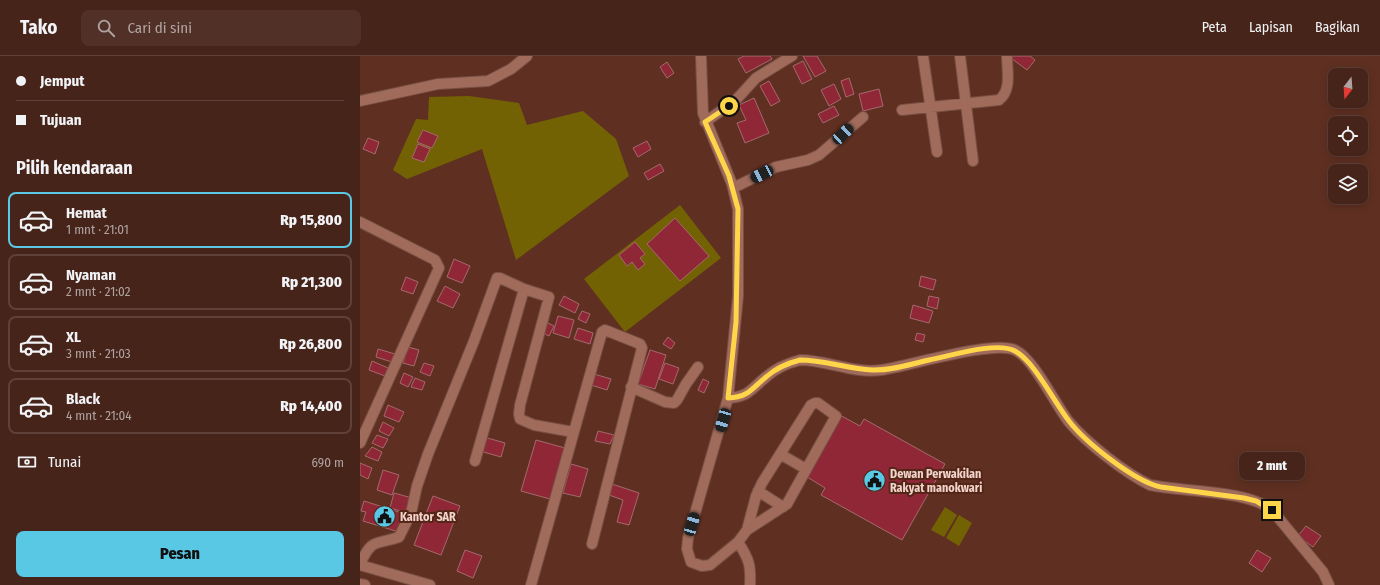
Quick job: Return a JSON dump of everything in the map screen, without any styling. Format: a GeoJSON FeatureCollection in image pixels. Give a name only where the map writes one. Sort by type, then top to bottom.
{"type":"FeatureCollection","features":[{"type":"Feature","properties":{"kind":"street"},"geometry":{"type":"LineString","coordinates":[[360,101],[438,84],[488,81],[510,70],[527,56]]}},
{"type":"Feature","properties":{"kind":"street"},"geometry":{"type":"LineString","coordinates":[[701,56],[702,108],[705,122],[733,188],[738,218],[738,289],[728,398],[688,538],[688,555],[694,564],[706,566],[717,559],[738,542],[747,530],[758,491],[811,405],[815,403],[822,405],[834,414],[836,418],[791,498],[783,508],[747,530]]}},
{"type":"Feature","properties":{"kind":"street"},"geometry":{"type":"LineString","coordinates":[[705,122],[735,101],[756,78],[792,56]]}},
{"type":"Feature","properties":{"kind":"street"},"geometry":{"type":"LineString","coordinates":[[923,56],[936,152]]}},
{"type":"Feature","properties":{"kind":"street"},"geometry":{"type":"LineString","coordinates":[[960,56],[973,161]]}},
{"type":"Feature","properties":{"kind":"street"},"geometry":{"type":"LineString","coordinates":[[902,110],[1000,100],[1006,95],[1008,89],[1007,56]]}},
{"type":"Feature","properties":{"kind":"street"},"geometry":{"type":"LineString","coordinates":[[733,188],[776,167],[808,160],[819,155],[863,117]]}},
{"type":"Feature","properties":{"kind":"street"},"geometry":{"type":"LineString","coordinates":[[360,222],[434,260],[439,268],[360,444]]}},
{"type":"Feature","properties":{"kind":"street"},"geometry":{"type":"LineString","coordinates":[[430,585],[360,565],[369,546],[376,542],[399,537],[409,519],[417,486],[428,454],[474,341],[496,279],[500,278],[524,289],[546,295],[549,298],[520,405],[520,419],[534,425],[573,432]]}},
{"type":"Feature","properties":{"kind":"street"},"geometry":{"type":"LineString","coordinates":[[475,461],[524,289]]}},
{"type":"Feature","properties":{"kind":"street"},"geometry":{"type":"LineString","coordinates":[[531,585],[573,432],[604,330],[642,346],[592,544]]}},
{"type":"Feature","properties":{"kind":"street"},"geometry":{"type":"LineString","coordinates":[[728,398],[744,396],[770,373],[791,362],[800,360],[880,370],[989,348],[1014,350],[1024,357],[1032,367],[1069,422],[1103,453],[1140,480],[1150,485],[1244,498],[1267,506],[1272,510],[1323,572],[1329,585]]}},
{"type":"Feature","properties":{"kind":"street"},"geometry":{"type":"LineString","coordinates":[[631,387],[665,402],[674,403],[678,400],[686,384],[698,367]]}},
{"type":"Feature","properties":{"kind":"street"},"geometry":{"type":"LineString","coordinates":[[780,454],[806,469]]}},
{"type":"Feature","properties":{"kind":"street"},"geometry":{"type":"LineString","coordinates":[[758,491],[783,508]]}},
{"type":"Feature","properties":{"kind":"street"},"geometry":{"type":"LineString","coordinates":[[738,542],[749,558],[751,571],[750,585]]}},
{"type":"Feature","properties":{"kind":"street"},"geometry":{"type":"LineString","coordinates":[[360,584],[365,585]]}},
{"type":"Feature","properties":{"kind":"shaded area"},"geometry":{"type":"Polygon","coordinates":[[[469,96],[519,103],[527,125],[583,111],[616,139],[629,176],[516,260],[482,149],[407,179],[393,170],[416,119],[428,120],[429,97],[469,96]]]}},
{"type":"Feature","properties":{"kind":"shaded area"},"geometry":{"type":"Polygon","coordinates":[[[680,205],[721,258],[625,332],[584,279],[680,205]]]}},
{"type":"Feature","properties":{"kind":"shaded area"},"geometry":{"type":"Polygon","coordinates":[[[945,507],[957,515],[944,537],[931,530],[945,507]]]}},
{"type":"Feature","properties":{"kind":"shaded area"},"geometry":{"type":"Polygon","coordinates":[[[959,515],[972,523],[959,546],[946,538],[959,515]]]}},
{"type":"Feature","properties":{"kind":"building"},"geometry":{"type":"Polygon","coordinates":[[[744,56],[770,56],[772,59],[746,73],[738,59],[744,56]]]}},
{"type":"Feature","properties":{"kind":"building"},"geometry":{"type":"Polygon","coordinates":[[[803,56],[817,56],[826,71],[815,77],[803,56]]]}},
{"type":"Feature","properties":{"kind":"building"},"geometry":{"type":"Polygon","coordinates":[[[1012,56],[1030,56],[1035,60],[1027,70],[1011,58],[1012,56]]]}},
{"type":"Feature","properties":{"kind":"building"},"geometry":{"type":"Polygon","coordinates":[[[803,61],[812,79],[802,84],[793,66],[803,61]]]}},
{"type":"Feature","properties":{"kind":"building"},"geometry":{"type":"Polygon","coordinates":[[[667,62],[674,73],[667,78],[660,67],[667,62]]]}},
{"type":"Feature","properties":{"kind":"building"},"geometry":{"type":"Polygon","coordinates":[[[849,78],[854,94],[846,97],[841,81],[849,78]]]}},
{"type":"Feature","properties":{"kind":"building"},"geometry":{"type":"Polygon","coordinates":[[[769,81],[780,101],[771,106],[760,86],[769,81]]]}},
{"type":"Feature","properties":{"kind":"building"},"geometry":{"type":"Polygon","coordinates":[[[834,84],[841,99],[829,106],[821,90],[834,84]]]}},
{"type":"Feature","properties":{"kind":"building"},"geometry":{"type":"Polygon","coordinates":[[[879,89],[883,106],[863,111],[859,94],[879,89]]]}},
{"type":"Feature","properties":{"kind":"building"},"geometry":{"type":"Polygon","coordinates":[[[754,98],[769,133],[745,143],[737,123],[746,120],[739,105],[754,98]]]}},
{"type":"Feature","properties":{"kind":"building"},"geometry":{"type":"Polygon","coordinates":[[[834,106],[839,115],[823,123],[818,114],[834,106]]]}},
{"type":"Feature","properties":{"kind":"building"},"geometry":{"type":"Polygon","coordinates":[[[423,130],[438,136],[432,148],[417,142],[423,130]]]}},
{"type":"Feature","properties":{"kind":"building"},"geometry":{"type":"Polygon","coordinates":[[[368,138],[379,142],[375,154],[363,149],[368,138]]]}},
{"type":"Feature","properties":{"kind":"building"},"geometry":{"type":"Polygon","coordinates":[[[647,141],[651,149],[638,157],[633,148],[647,141]]]}},
{"type":"Feature","properties":{"kind":"building"},"geometry":{"type":"Polygon","coordinates":[[[418,144],[430,149],[424,162],[412,158],[418,144]]]}},
{"type":"Feature","properties":{"kind":"building"},"geometry":{"type":"Polygon","coordinates":[[[660,164],[664,171],[648,180],[644,173],[660,164]]]}},
{"type":"Feature","properties":{"kind":"building"},"geometry":{"type":"Polygon","coordinates":[[[675,218],[709,256],[680,281],[647,244],[675,218]]]}},
{"type":"Feature","properties":{"kind":"building"},"geometry":{"type":"Polygon","coordinates":[[[635,242],[645,254],[640,258],[645,264],[638,270],[632,262],[627,266],[619,255],[635,242]]]}},
{"type":"Feature","properties":{"kind":"building"},"geometry":{"type":"Polygon","coordinates":[[[454,259],[470,266],[462,283],[447,277],[454,259]]]}},
{"type":"Feature","properties":{"kind":"building"},"geometry":{"type":"Polygon","coordinates":[[[921,276],[936,280],[933,290],[919,286],[921,276]]]}},
{"type":"Feature","properties":{"kind":"building"},"geometry":{"type":"Polygon","coordinates":[[[406,277],[418,282],[413,294],[401,290],[406,277]]]}},
{"type":"Feature","properties":{"kind":"building"},"geometry":{"type":"Polygon","coordinates":[[[445,286],[460,294],[453,308],[437,301],[445,286]]]}},
{"type":"Feature","properties":{"kind":"building"},"geometry":{"type":"Polygon","coordinates":[[[564,296],[579,304],[575,313],[559,305],[564,296]]]}},
{"type":"Feature","properties":{"kind":"building"},"geometry":{"type":"Polygon","coordinates":[[[929,296],[939,298],[937,309],[927,306],[929,296]]]}},
{"type":"Feature","properties":{"kind":"building"},"geometry":{"type":"Polygon","coordinates":[[[913,305],[933,311],[929,323],[910,318],[913,305]]]}},
{"type":"Feature","properties":{"kind":"building"},"geometry":{"type":"Polygon","coordinates":[[[582,311],[590,314],[586,323],[578,319],[582,311]]]}},
{"type":"Feature","properties":{"kind":"building"},"geometry":{"type":"Polygon","coordinates":[[[558,316],[574,320],[569,338],[553,333],[558,316]]]}},
{"type":"Feature","properties":{"kind":"building"},"geometry":{"type":"Polygon","coordinates":[[[546,322],[554,326],[549,336],[541,332],[546,322]]]}},
{"type":"Feature","properties":{"kind":"building"},"geometry":{"type":"Polygon","coordinates":[[[578,328],[593,333],[590,344],[574,339],[578,328]]]}},
{"type":"Feature","properties":{"kind":"building"},"geometry":{"type":"Polygon","coordinates":[[[917,333],[925,335],[923,342],[915,340],[917,333]]]}},
{"type":"Feature","properties":{"kind":"building"},"geometry":{"type":"Polygon","coordinates":[[[668,337],[675,343],[671,349],[663,344],[668,337]]]}},
{"type":"Feature","properties":{"kind":"building"},"geometry":{"type":"Polygon","coordinates":[[[408,347],[419,350],[414,366],[403,363],[408,347]]]}},
{"type":"Feature","properties":{"kind":"building"},"geometry":{"type":"Polygon","coordinates":[[[378,349],[395,354],[392,362],[376,357],[378,349]]]}},
{"type":"Feature","properties":{"kind":"building"},"geometry":{"type":"Polygon","coordinates":[[[650,350],[666,355],[655,389],[638,384],[650,350]]]}},
{"type":"Feature","properties":{"kind":"building"},"geometry":{"type":"Polygon","coordinates":[[[372,361],[388,368],[385,376],[369,370],[372,361]]]}},
{"type":"Feature","properties":{"kind":"building"},"geometry":{"type":"Polygon","coordinates":[[[424,363],[434,366],[430,376],[420,372],[424,363]]]}},
{"type":"Feature","properties":{"kind":"building"},"geometry":{"type":"Polygon","coordinates":[[[665,363],[679,368],[673,384],[659,379],[665,363]]]}},
{"type":"Feature","properties":{"kind":"building"},"geometry":{"type":"Polygon","coordinates":[[[404,373],[413,377],[408,387],[400,383],[404,373]]]}},
{"type":"Feature","properties":{"kind":"building"},"geometry":{"type":"Polygon","coordinates":[[[594,374],[611,379],[607,390],[591,385],[594,374]]]}},
{"type":"Feature","properties":{"kind":"building"},"geometry":{"type":"Polygon","coordinates":[[[415,378],[425,382],[422,390],[411,387],[415,378]]]}},
{"type":"Feature","properties":{"kind":"building"},"geometry":{"type":"Polygon","coordinates":[[[703,379],[709,382],[704,393],[698,390],[703,379]]]}},
{"type":"Feature","properties":{"kind":"building"},"geometry":{"type":"Polygon","coordinates":[[[388,405],[404,412],[399,422],[384,416],[388,405]]]}},
{"type":"Feature","properties":{"kind":"building","name":"Dewan Perwakilan Rakyat manokwari"},"geometry":{"type":"Polygon","coordinates":[[[838,414],[860,426],[864,419],[945,464],[902,540],[821,495],[825,488],[804,475],[838,414]]]}},
{"type":"Feature","properties":{"kind":"building"},"geometry":{"type":"Polygon","coordinates":[[[383,422],[394,428],[389,436],[379,431],[383,422]]]}},
{"type":"Feature","properties":{"kind":"building"},"geometry":{"type":"Polygon","coordinates":[[[598,431],[614,435],[610,444],[595,441],[598,431]]]}},
{"type":"Feature","properties":{"kind":"building"},"geometry":{"type":"Polygon","coordinates":[[[377,435],[388,439],[383,448],[372,443],[377,435]]]}},
{"type":"Feature","properties":{"kind":"building"},"geometry":{"type":"Polygon","coordinates":[[[484,437],[505,443],[501,457],[480,451],[484,437]]]}},
{"type":"Feature","properties":{"kind":"building"},"geometry":{"type":"Polygon","coordinates":[[[536,440],[565,448],[550,499],[521,491],[536,440]]]}},
{"type":"Feature","properties":{"kind":"building"},"geometry":{"type":"Polygon","coordinates":[[[372,447],[382,452],[378,461],[365,456],[372,447]]]}},
{"type":"Feature","properties":{"kind":"building"},"geometry":{"type":"Polygon","coordinates":[[[360,463],[372,468],[368,479],[360,475],[360,463]]]}},
{"type":"Feature","properties":{"kind":"building"},"geometry":{"type":"Polygon","coordinates":[[[571,464],[588,469],[580,497],[563,493],[571,464]]]}},
{"type":"Feature","properties":{"kind":"building"},"geometry":{"type":"Polygon","coordinates":[[[383,470],[399,475],[392,495],[377,490],[383,470]]]}},
{"type":"Feature","properties":{"kind":"building"},"geometry":{"type":"Polygon","coordinates":[[[612,484],[639,493],[629,525],[617,522],[623,500],[609,495],[612,484]]]}},
{"type":"Feature","properties":{"kind":"building"},"geometry":{"type":"Polygon","coordinates":[[[394,493],[412,498],[408,513],[390,508],[394,493]]]}},
{"type":"Feature","properties":{"kind":"building"},"geometry":{"type":"Polygon","coordinates":[[[433,496],[460,506],[441,555],[414,545],[433,496]]]}},
{"type":"Feature","properties":{"kind":"building","name":"Kantor SAR"},"geometry":{"type":"Polygon","coordinates":[[[364,501],[405,514],[399,532],[363,521],[366,512],[361,511],[364,501]]]}},
{"type":"Feature","properties":{"kind":"building"},"geometry":{"type":"Polygon","coordinates":[[[1306,526],[1321,536],[1313,547],[1298,536],[1306,526]]]}},
{"type":"Feature","properties":{"kind":"building"},"geometry":{"type":"Polygon","coordinates":[[[465,550],[482,556],[473,578],[457,571],[465,550]]]}},
{"type":"Feature","properties":{"kind":"building"},"geometry":{"type":"Polygon","coordinates":[[[1257,550],[1271,558],[1262,572],[1249,563],[1257,550]]]}},
{"type":"Feature","properties":{"kind":"place","name":"Dewan Perwakilan Rakyat manokwari"},"geometry":{"type":"Point","coordinates":[875,481]}},
{"type":"Feature","properties":{"kind":"place","name":"Kantor SAR"},"geometry":{"type":"Point","coordinates":[384,517]}},
{"type":"Feature","properties":{"kind":"route"},"geometry":{"type":"LineString","coordinates":[[729,106],[705,122],[729,176],[738,209],[738,296],[728,398],[744,396],[770,373],[791,362],[800,360],[880,370],[989,348],[1014,350],[1024,357],[1032,367],[1069,422],[1097,448],[1140,480],[1150,485],[1161,487],[1244,498],[1256,501],[1272,510]]}}]}
